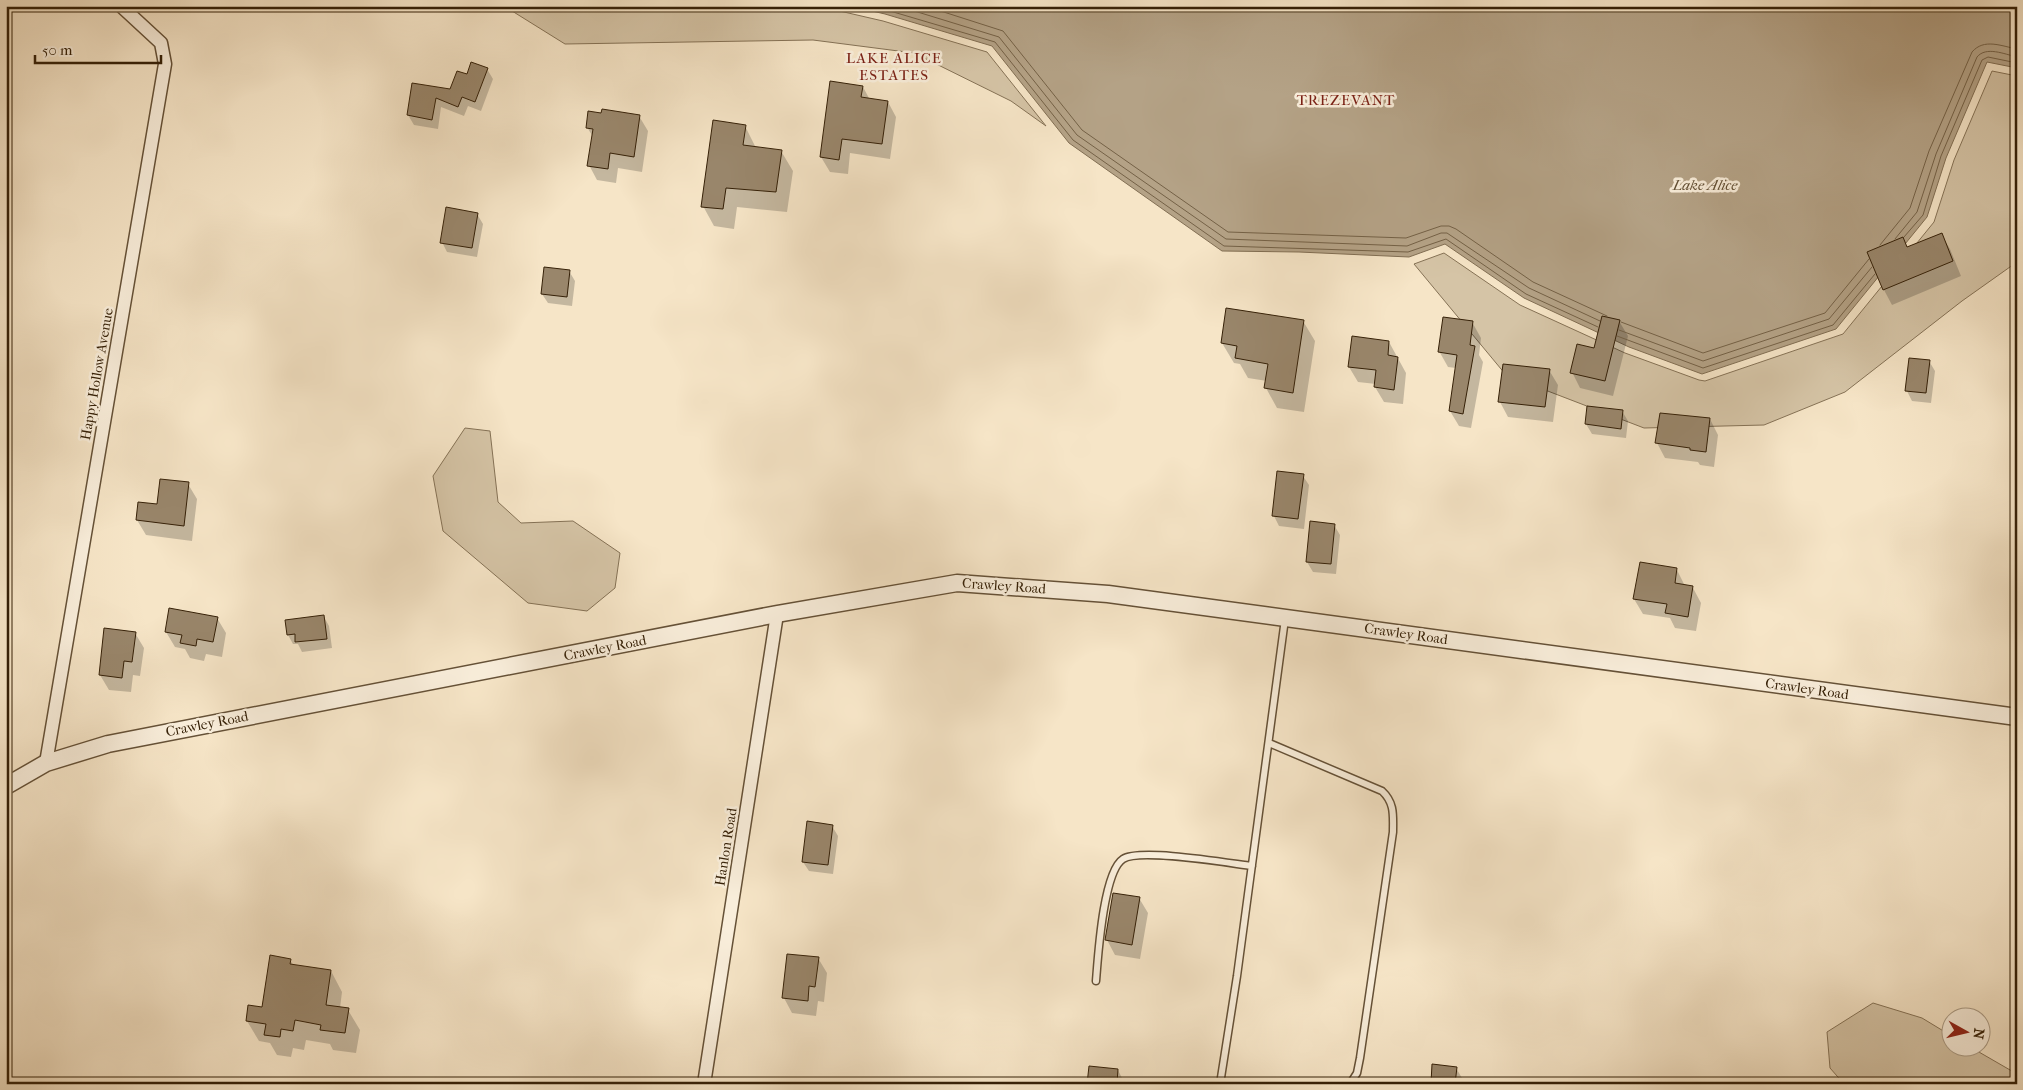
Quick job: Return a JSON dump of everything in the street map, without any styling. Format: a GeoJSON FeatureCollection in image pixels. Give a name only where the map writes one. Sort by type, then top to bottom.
{"type":"FeatureCollection","features":[{"type":"Feature","properties":{"kind":"street","name":"Happy Hollow Avenue"},"geometry":{"type":"LineString","coordinates":[[46,763],[165,64],[160,43],[121,6]]}},
{"type":"Feature","properties":{"kind":"street","name":"Crawley Road"},"geometry":{"type":"LineString","coordinates":[[6,786],[46,763],[108,744],[777,614],[957,582],[1108,594],[2017,717]]}},
{"type":"Feature","properties":{"kind":"street","name":"Hanlon Road"},"geometry":{"type":"LineString","coordinates":[[704,1084],[777,614]]}},
{"type":"Feature","properties":{"kind":"lane"},"geometry":{"type":"LineString","coordinates":[[1220,1084],[1237,976],[1285,618]]}},
{"type":"Feature","properties":{"kind":"lane"},"geometry":{"type":"LineString","coordinates":[[1268,743],[1382,791],[1390,798],[1393,807],[1393,832],[1360,1058],[1357,1073],[1350,1084]]}},
{"type":"Feature","properties":{"kind":"lane"},"geometry":{"type":"LineString","coordinates":[[1096,981],[1108,888],[1114,869],[1122,860],[1132,856],[1152,855],[1252,866]]}},
{"type":"Feature","properties":{"kind":"shaded area"},"geometry":{"type":"Polygon","coordinates":[[[504,6],[818,6],[883,21],[987,52],[1046,126],[1011,101],[914,53],[813,40],[565,44],[504,6]]]}},
{"type":"Feature","properties":{"kind":"shaded area"},"geometry":{"type":"Polygon","coordinates":[[[1992,71],[2017,76],[2017,262],[1962,301],[1845,392],[1764,425],[1644,428],[1506,375],[1414,264],[1444,253],[1520,305],[1625,353],[1705,381],[1843,334],[1934,222],[1954,160],[1992,71]]]}},
{"type":"Feature","properties":{"kind":"shaded area"},"geometry":{"type":"Polygon","coordinates":[[[465,428],[490,431],[498,502],[521,523],[573,521],[620,553],[615,588],[587,611],[528,603],[443,531],[433,476],[465,428]]]}},
{"type":"Feature","properties":{"kind":"shaded area"},"geometry":{"type":"Polygon","coordinates":[[[1873,1003],[1922,1018],[1940,1029],[1940,1058],[1989,1058],[2017,1074],[2017,1084],[1844,1084],[1830,1068],[1827,1032],[1873,1003]]]}},
{"type":"Feature","properties":{"kind":"water","name":"Lake Alice"},"geometry":{"type":"Polygon","coordinates":[[[851,6],[2017,6],[2017,68],[1987,62],[1946,158],[1927,217],[1836,329],[1702,374],[1629,347],[1524,298],[1445,244],[1409,257],[1222,251],[1069,143],[992,46],[885,14],[851,6]]]}},
{"type":"Feature","properties":{"kind":"building"},"geometry":{"type":"Polygon","coordinates":[[[471,62],[488,68],[475,102],[462,97],[458,107],[436,98],[432,120],[407,115],[412,83],[450,89],[457,71],[467,74],[471,62]]]}},
{"type":"Feature","properties":{"kind":"building"},"geometry":{"type":"Polygon","coordinates":[[[830,81],[863,86],[861,97],[888,101],[882,144],[842,139],[839,160],[820,157],[830,81]]]}},
{"type":"Feature","properties":{"kind":"building"},"geometry":{"type":"Polygon","coordinates":[[[602,109],[640,115],[634,157],[610,153],[608,169],[587,166],[593,129],[586,128],[588,111],[601,113],[602,109]]]}},
{"type":"Feature","properties":{"kind":"building"},"geometry":{"type":"Polygon","coordinates":[[[713,120],[746,125],[743,145],[782,150],[776,192],[726,188],[723,209],[701,207],[713,120]]]}},
{"type":"Feature","properties":{"kind":"building"},"geometry":{"type":"Polygon","coordinates":[[[446,207],[478,213],[472,248],[440,243],[446,207]]]}},
{"type":"Feature","properties":{"kind":"building"},"geometry":{"type":"Polygon","coordinates":[[[1942,233],[1953,261],[1883,290],[1867,252],[1903,237],[1907,247],[1942,233]]]}},
{"type":"Feature","properties":{"kind":"building"},"geometry":{"type":"Polygon","coordinates":[[[544,267],[570,270],[567,297],[541,294],[544,267]]]}},
{"type":"Feature","properties":{"kind":"building"},"geometry":{"type":"Polygon","coordinates":[[[1226,308],[1304,320],[1293,393],[1264,388],[1268,364],[1235,358],[1237,346],[1221,343],[1226,308]]]}},
{"type":"Feature","properties":{"kind":"building"},"geometry":{"type":"Polygon","coordinates":[[[1602,316],[1620,320],[1605,381],[1570,373],[1577,344],[1594,348],[1602,316]]]}},
{"type":"Feature","properties":{"kind":"building"},"geometry":{"type":"Polygon","coordinates":[[[1443,317],[1473,321],[1470,345],[1475,346],[1463,414],[1449,411],[1457,355],[1438,352],[1443,317]]]}},
{"type":"Feature","properties":{"kind":"building"},"geometry":{"type":"Polygon","coordinates":[[[1352,336],[1389,341],[1388,355],[1398,357],[1394,390],[1374,387],[1376,370],[1348,367],[1352,336]]]}},
{"type":"Feature","properties":{"kind":"building"},"geometry":{"type":"Polygon","coordinates":[[[1909,358],[1930,360],[1926,393],[1905,391],[1909,358]]]}},
{"type":"Feature","properties":{"kind":"building"},"geometry":{"type":"Polygon","coordinates":[[[1503,364],[1550,369],[1545,407],[1498,402],[1503,364]]]}},
{"type":"Feature","properties":{"kind":"building"},"geometry":{"type":"Polygon","coordinates":[[[1587,406],[1623,410],[1621,429],[1585,424],[1587,406]]]}},
{"type":"Feature","properties":{"kind":"building"},"geometry":{"type":"Polygon","coordinates":[[[1660,413],[1710,418],[1706,452],[1655,443],[1660,413]]]}},
{"type":"Feature","properties":{"kind":"building"},"geometry":{"type":"Polygon","coordinates":[[[1277,471],[1304,474],[1298,519],[1272,516],[1277,471]]]}},
{"type":"Feature","properties":{"kind":"building"},"geometry":{"type":"Polygon","coordinates":[[[160,479],[189,482],[184,526],[136,520],[138,502],[157,504],[160,479]]]}},
{"type":"Feature","properties":{"kind":"building"},"geometry":{"type":"Polygon","coordinates":[[[1310,521],[1335,524],[1331,564],[1306,562],[1310,521]]]}},
{"type":"Feature","properties":{"kind":"building"},"geometry":{"type":"Polygon","coordinates":[[[1640,562],[1677,568],[1675,583],[1693,586],[1688,617],[1665,613],[1667,604],[1633,599],[1640,562]]]}},
{"type":"Feature","properties":{"kind":"building"},"geometry":{"type":"Polygon","coordinates":[[[169,608],[218,617],[213,642],[197,639],[196,646],[180,643],[182,635],[165,632],[169,608]]]}},
{"type":"Feature","properties":{"kind":"building"},"geometry":{"type":"Polygon","coordinates":[[[324,615],[327,639],[295,642],[295,634],[287,635],[285,620],[324,615]]]}},
{"type":"Feature","properties":{"kind":"building"},"geometry":{"type":"Polygon","coordinates":[[[104,628],[136,632],[132,662],[124,661],[122,678],[99,675],[104,628]]]}},
{"type":"Feature","properties":{"kind":"building"},"geometry":{"type":"Polygon","coordinates":[[[807,821],[833,825],[828,865],[802,862],[807,821]]]}},
{"type":"Feature","properties":{"kind":"building"},"geometry":{"type":"Polygon","coordinates":[[[1113,893],[1140,897],[1132,945],[1105,940],[1113,893]]]}},
{"type":"Feature","properties":{"kind":"building"},"geometry":{"type":"Polygon","coordinates":[[[787,954],[819,957],[815,987],[809,986],[808,1001],[782,998],[787,954]]]}},
{"type":"Feature","properties":{"kind":"building"},"geometry":{"type":"Polygon","coordinates":[[[270,955],[291,959],[290,964],[331,970],[326,1005],[349,1008],[345,1033],[320,1030],[321,1025],[295,1020],[293,1031],[281,1029],[280,1037],[264,1035],[266,1024],[246,1021],[248,1005],[262,1007],[270,955]]]}},
{"type":"Feature","properties":{"kind":"building"},"geometry":{"type":"Polygon","coordinates":[[[1432,1064],[1457,1067],[1455,1084],[1431,1083],[1432,1064]]]}},
{"type":"Feature","properties":{"kind":"building"},"geometry":{"type":"Polygon","coordinates":[[[1089,1066],[1118,1069],[1117,1084],[1087,1084],[1089,1066]]]}},
{"type":"Feature","properties":{"kind":"district","name":"LAKE ALICE ESTATES"},"geometry":{"type":"Point","coordinates":[894,66]}},
{"type":"Feature","properties":{"kind":"district","name":"TREZEVANT"},"geometry":{"type":"Point","coordinates":[1346,100]}}]}
